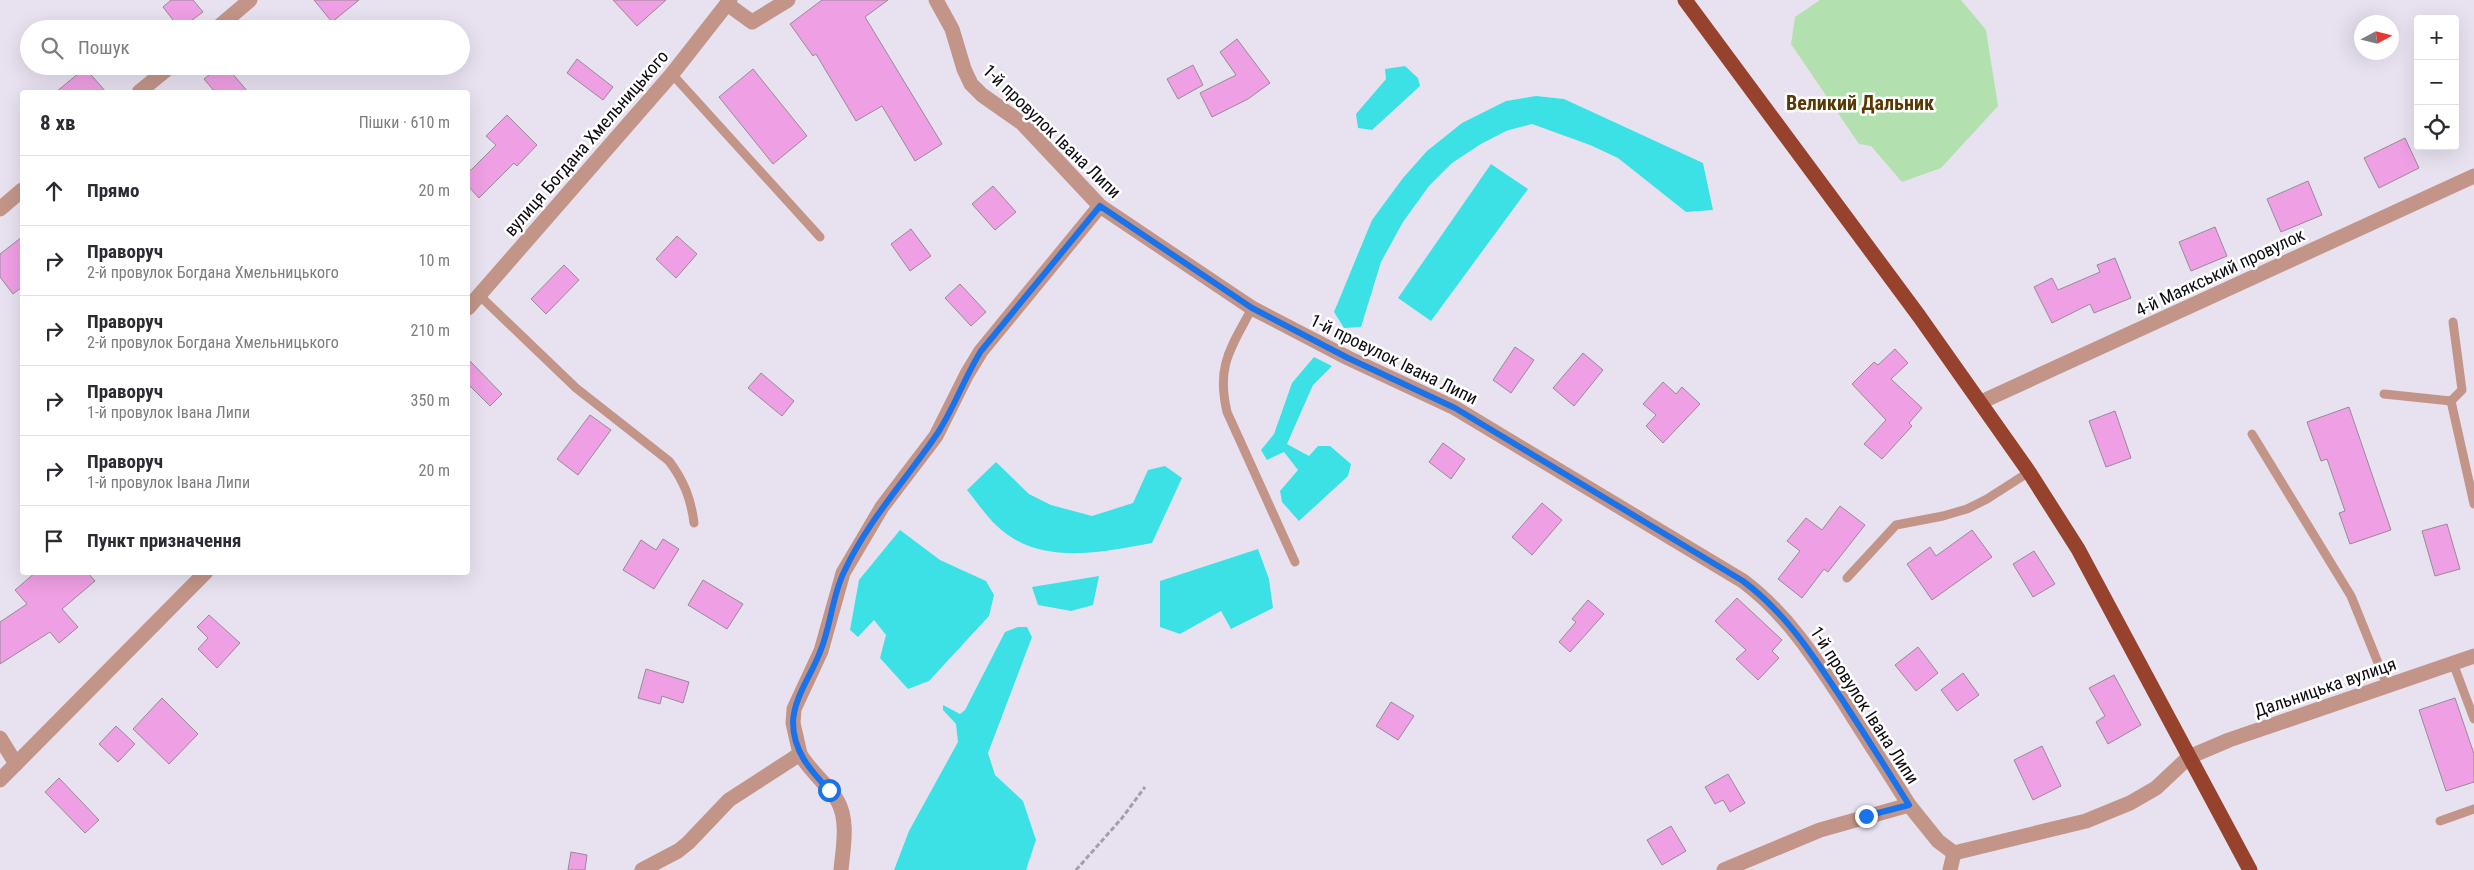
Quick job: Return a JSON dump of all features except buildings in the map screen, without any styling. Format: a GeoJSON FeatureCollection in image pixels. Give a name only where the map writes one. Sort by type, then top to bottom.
{"type":"FeatureCollection","features":[{"type":"Feature","properties":{"kind":"highway"},"geometry":{"type":"LineString","coordinates":[[1685,0],[1981,402],[2029,472],[2078,549],[2250,870]]}},
{"type":"Feature","properties":{"kind":"street"},"geometry":{"type":"LineString","coordinates":[[227,20],[250,0]]}},
{"type":"Feature","properties":{"kind":"street"},"geometry":{"type":"LineString","coordinates":[[728,2],[752,22],[788,0]]}},
{"type":"Feature","properties":{"kind":"street","name":"1-й провулок Івана Липи"},"geometry":{"type":"LineString","coordinates":[[936,0],[952,29],[964,69],[971,84],[1022,123],[1100,206],[1252,308],[1301,335],[1455,408],[1743,581],[1762,595],[1778,610],[1813,655],[1909,805],[1938,841],[1954,853]]}},
{"type":"Feature","properties":{"kind":"street","name":"вулиця Богдана Хмельницького"},"geometry":{"type":"LineString","coordinates":[[470,306],[672,74],[728,2]]}},
{"type":"Feature","properties":{"kind":"street"},"geometry":{"type":"LineString","coordinates":[[141,90],[160,75]]}},
{"type":"Feature","properties":{"kind":"street","name":"4-й Маякський провулок"},"geometry":{"type":"LineString","coordinates":[[1981,402],[2474,176]]}},
{"type":"Feature","properties":{"kind":"street"},"geometry":{"type":"LineString","coordinates":[[0,209],[20,192]]}},
{"type":"Feature","properties":{"kind":"street"},"geometry":{"type":"LineString","coordinates":[[841,870],[843,816],[838,802],[806,764],[800,754],[793,724],[794,709],[821,650],[843,573],[882,507],[936,436],[967,374],[981,351],[1100,206]]}},
{"type":"Feature","properties":{"kind":"street"},"geometry":{"type":"LineString","coordinates":[[0,780],[203,575]]}},
{"type":"Feature","properties":{"kind":"street","name":"Дальницька вулиця"},"geometry":{"type":"LineString","coordinates":[[2189,757],[2229,740],[2474,656]]}},
{"type":"Feature","properties":{"kind":"street"},"geometry":{"type":"LineString","coordinates":[[0,738],[16,764]]}},
{"type":"Feature","properties":{"kind":"street"},"geometry":{"type":"LineString","coordinates":[[642,870],[678,851],[688,843],[728,800],[800,754]]}},
{"type":"Feature","properties":{"kind":"street"},"geometry":{"type":"LineString","coordinates":[[1950,870],[1954,853],[2086,821],[2130,803],[2156,788],[2189,757]]}},
{"type":"Feature","properties":{"kind":"street","name":"1-й провулок Івана Липи"},"geometry":{"type":"LineString","coordinates":[[1724,870],[1820,830],[1909,805]]}},
{"type":"Feature","properties":{"kind":"lane"},"geometry":{"type":"LineString","coordinates":[[672,74],[820,237]]}},
{"type":"Feature","properties":{"kind":"lane"},"geometry":{"type":"LineString","coordinates":[[479,295],[576,388],[669,461],[688,492],[694,523]]}},
{"type":"Feature","properties":{"kind":"lane"},"geometry":{"type":"LineString","coordinates":[[1252,308],[1224,366],[1222,391],[1227,412],[1295,562]]}},
{"type":"Feature","properties":{"kind":"lane"},"geometry":{"type":"LineString","coordinates":[[2451,401],[2462,390],[2453,322]]}},
{"type":"Feature","properties":{"kind":"lane"},"geometry":{"type":"LineString","coordinates":[[2384,394],[2451,401]]}},
{"type":"Feature","properties":{"kind":"lane"},"geometry":{"type":"LineString","coordinates":[[2451,401],[2474,504]]}},
{"type":"Feature","properties":{"kind":"lane"},"geometry":{"type":"LineString","coordinates":[[2252,434],[2351,596],[2387,685]]}},
{"type":"Feature","properties":{"kind":"lane"},"geometry":{"type":"LineString","coordinates":[[1847,578],[1896,525],[1943,516],[1966,509],[1987,499],[2029,472]]}},
{"type":"Feature","properties":{"kind":"lane"},"geometry":{"type":"LineString","coordinates":[[2453,663],[2474,719]]}},
{"type":"Feature","properties":{"kind":"lane"},"geometry":{"type":"LineString","coordinates":[[2440,821],[2474,809]]}},
{"type":"Feature","properties":{"kind":"path"},"geometry":{"type":"LineString","coordinates":[[1076,870],[1122,818],[1145,787]]}},
{"type":"Feature","properties":{"kind":"green space"},"geometry":{"type":"Polygon","coordinates":[[[1820,0],[1961,0],[1986,30],[1998,106],[1941,168],[1902,182],[1871,146],[1859,144],[1791,44],[1795,17],[1820,0]]]}},
{"type":"Feature","properties":{"kind":"water"},"geometry":{"type":"Polygon","coordinates":[[[1405,66],[1418,78],[1420,86],[1372,130],[1358,128],[1356,114],[1386,79],[1385,69],[1405,66]]]}},
{"type":"Feature","properties":{"kind":"water"},"geometry":{"type":"Polygon","coordinates":[[[1536,96],[1564,99],[1703,163],[1713,210],[1686,212],[1618,158],[1590,145],[1532,124],[1506,131],[1481,144],[1452,163],[1429,186],[1403,222],[1381,262],[1361,327],[1344,328],[1334,312],[1372,220],[1403,178],[1427,151],[1462,123],[1506,101],[1536,96]]]}},
{"type":"Feature","properties":{"kind":"water"},"geometry":{"type":"Polygon","coordinates":[[[1491,164],[1528,189],[1431,321],[1398,298],[1491,164]]]}},
{"type":"Feature","properties":{"kind":"water"},"geometry":{"type":"Polygon","coordinates":[[[1314,357],[1332,366],[1313,385],[1287,444],[1309,456],[1318,446],[1330,446],[1351,464],[1348,476],[1299,521],[1282,502],[1280,491],[1298,470],[1284,452],[1267,460],[1261,450],[1274,434],[1292,383],[1314,357]]]}},
{"type":"Feature","properties":{"kind":"water"},"geometry":{"type":"Polygon","coordinates":[[[996,462],[1029,494],[1051,505],[1092,516],[1133,503],[1148,470],[1165,466],[1182,478],[1152,543],[1092,552],[1051,552],[1032,547],[1014,539],[993,522],[967,490],[996,462]]]}},
{"type":"Feature","properties":{"kind":"water"},"geometry":{"type":"Polygon","coordinates":[[[900,530],[940,560],[986,581],[994,595],[989,616],[929,681],[908,689],[880,658],[886,635],[874,620],[858,637],[850,630],[859,580],[900,530]]]}},
{"type":"Feature","properties":{"kind":"water"},"geometry":{"type":"Polygon","coordinates":[[[1258,549],[1269,579],[1273,608],[1231,629],[1221,611],[1180,634],[1160,627],[1160,581],[1258,549]]]}},
{"type":"Feature","properties":{"kind":"water"},"geometry":{"type":"Polygon","coordinates":[[[1099,576],[1093,605],[1071,611],[1038,605],[1032,587],[1099,576]]]}},
{"type":"Feature","properties":{"kind":"water"},"geometry":{"type":"Polygon","coordinates":[[[1018,627],[1027,627],[1032,637],[988,753],[995,775],[1023,801],[1036,840],[1026,870],[894,870],[909,831],[958,742],[956,724],[943,710],[943,705],[960,714],[965,710],[1005,632],[1018,627]]]}},
{"type":"Feature","properties":{"kind":"district","name":"Великий Дальник"},"geometry":{"type":"Point","coordinates":[1860,103]}},
{"type":"Feature","properties":{"kind":"route"},"geometry":{"type":"LineString","coordinates":[[829,790],[806,764],[800,754],[793,724],[794,709],[821,650],[843,573],[882,507],[936,436],[967,374],[981,351],[1100,206],[1252,308],[1301,335],[1455,408],[1743,581],[1762,595],[1778,610],[1813,655],[1909,805],[1866,816]]}}]}
